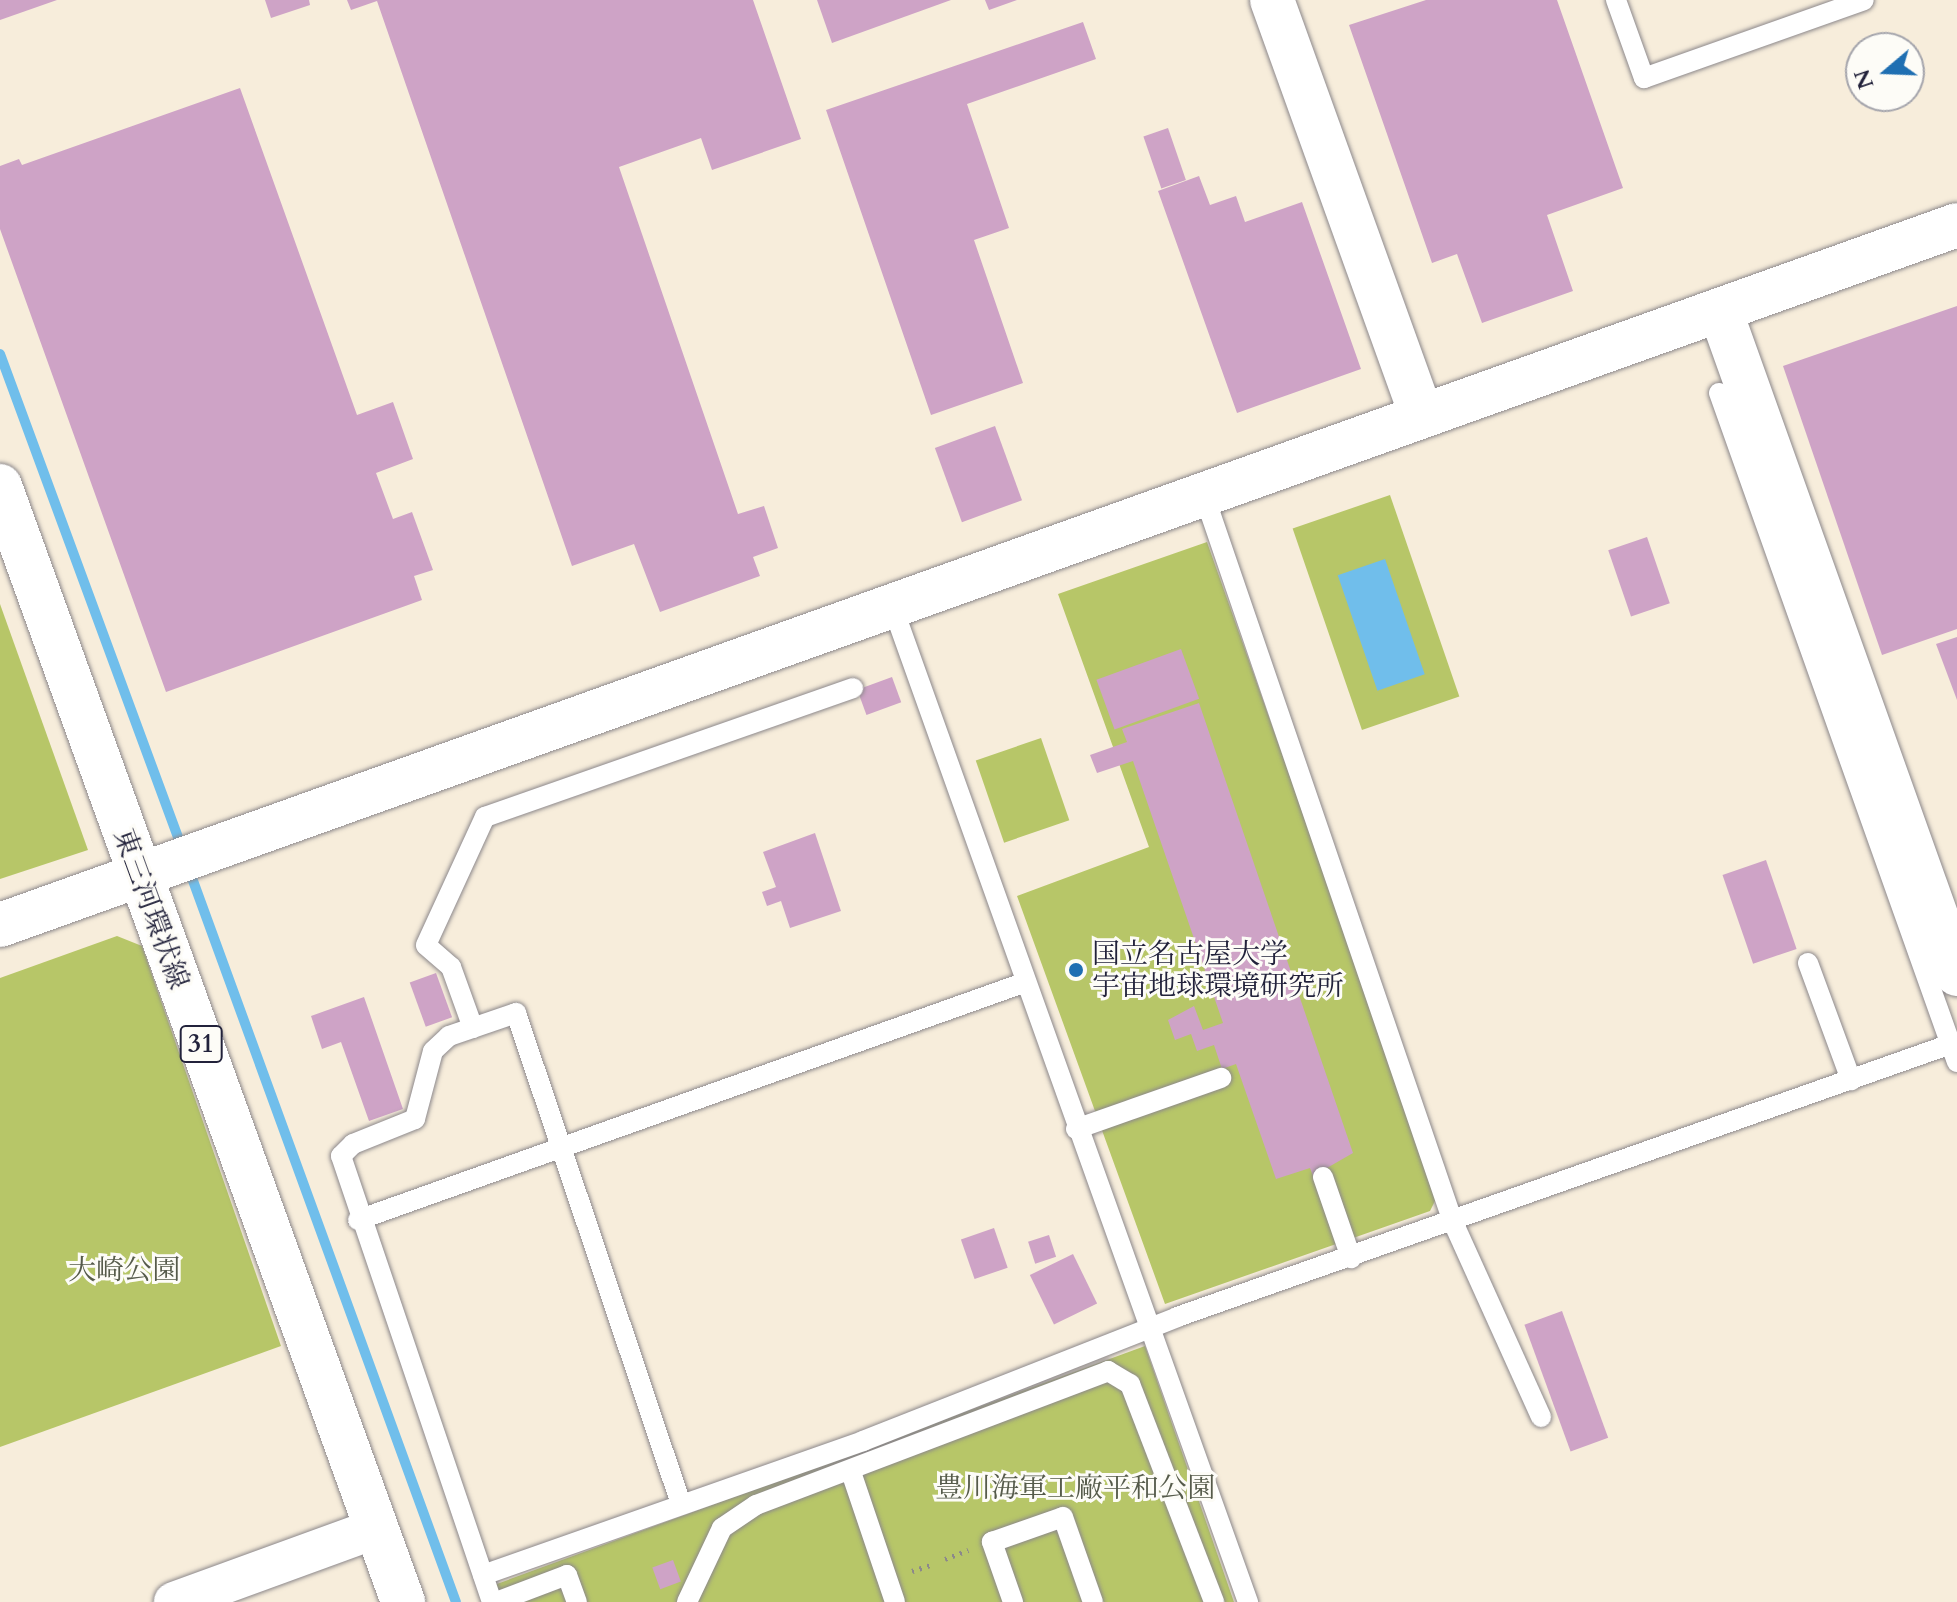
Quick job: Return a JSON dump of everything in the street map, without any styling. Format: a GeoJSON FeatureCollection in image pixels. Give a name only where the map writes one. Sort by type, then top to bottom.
{"type":"FeatureCollection","features":[{"type":"Feature","properties":{"kind":"street"},"geometry":{"type":"LineString","coordinates":[[1272,0],[1421,414]]}},
{"type":"Feature","properties":{"kind":"street"},"geometry":{"type":"LineString","coordinates":[[0,925],[1421,414],[1957,225]]}},
{"type":"Feature","properties":{"kind":"street"},"geometry":{"type":"LineString","coordinates":[[1720,310],[1957,974]]}},
{"type":"Feature","properties":{"kind":"street","name":"東三河環状線"},"geometry":{"type":"LineString","coordinates":[[0,486],[403,1602]]}},
{"type":"Feature","properties":{"kind":"street"},"geometry":{"type":"LineString","coordinates":[[174,1602],[377,1528]]}},
{"type":"Feature","properties":{"kind":"lane"},"geometry":{"type":"LineString","coordinates":[[1616,0],[1644,78],[1864,0]]}},
{"type":"Feature","properties":{"kind":"lane"},"geometry":{"type":"LineString","coordinates":[[483,1575],[1152,1328],[1851,1080],[1954,1053],[1719,393]]}},
{"type":"Feature","properties":{"kind":"lane"},"geometry":{"type":"LineString","coordinates":[[1203,492],[1453,1222],[1541,1417]]}},
{"type":"Feature","properties":{"kind":"lane"},"geometry":{"type":"LineString","coordinates":[[892,605],[1076,1129],[1152,1328],[1248,1602]]}},
{"type":"Feature","properties":{"kind":"lane"},"geometry":{"type":"LineString","coordinates":[[473,1028],[451,967],[426,945],[485,817],[853,688]]}},
{"type":"Feature","properties":{"kind":"lane"},"geometry":{"type":"LineString","coordinates":[[1808,963],[1851,1080]]}},
{"type":"Feature","properties":{"kind":"lane"},"geometry":{"type":"LineString","coordinates":[[358,1220],[1026,982]]}},
{"type":"Feature","properties":{"kind":"lane"},"geometry":{"type":"LineString","coordinates":[[577,1602],[567,1575],[494,1602],[358,1220],[344,1150],[415,1119],[436,1045],[516,1013],[681,1504]]}},
{"type":"Feature","properties":{"kind":"lane"},"geometry":{"type":"LineString","coordinates":[[1076,1129],[1221,1078]]}},
{"type":"Feature","properties":{"kind":"lane"},"geometry":{"type":"LineString","coordinates":[[1323,1177],[1351,1258]]}},
{"type":"Feature","properties":{"kind":"lane"},"geometry":{"type":"LineString","coordinates":[[687,1602],[722,1528],[756,1505],[1117,1372],[1130,1384],[1214,1602]]}},
{"type":"Feature","properties":{"kind":"lane"},"geometry":{"type":"LineString","coordinates":[[851,1472],[895,1602]]}},
{"type":"Feature","properties":{"kind":"lane"},"geometry":{"type":"LineString","coordinates":[[1013,1602],[992,1542],[1063,1517],[1093,1602]]}},
{"type":"Feature","properties":{"kind":"green space"},"geometry":{"type":"Polygon","coordinates":[[[1390,495],[1459,696],[1362,730],[1293,529],[1390,495]]]}},
{"type":"Feature","properties":{"kind":"green space"},"geometry":{"type":"Polygon","coordinates":[[[1207,542],[1438,1195],[1430,1211],[1165,1304],[1017,896],[1149,847],[1058,594],[1207,542]]]}},
{"type":"Feature","properties":{"kind":"green space"},"geometry":{"type":"Polygon","coordinates":[[[0,604],[88,850],[0,879],[0,604]]]}},
{"type":"Feature","properties":{"kind":"green space"},"geometry":{"type":"Polygon","coordinates":[[[1041,738],[1069,820],[1004,843],[976,760],[1041,738]]]}},
{"type":"Feature","properties":{"kind":"green space","name":"大崎公園"},"geometry":{"type":"Polygon","coordinates":[[[117,936],[142,946],[281,1346],[0,1447],[0,978],[117,936]]]}},
{"type":"Feature","properties":{"kind":"green space","name":"豊川海軍工廠平和公園"},"geometry":{"type":"Polygon","coordinates":[[[1145,1346],[1234,1602],[500,1602],[494,1585],[1145,1346]]]}},
{"type":"Feature","properties":{"kind":"water"},"geometry":{"type":"Polygon","coordinates":[[[1385,559],[1425,674],[1377,691],[1338,575],[1385,559]]]}},
{"type":"Feature","properties":{"kind":"building"},"geometry":{"type":"Polygon","coordinates":[[[0,0],[57,0],[0,20],[0,0]]]}},
{"type":"Feature","properties":{"kind":"building"},"geometry":{"type":"Polygon","coordinates":[[[265,0],[309,0],[310,5],[271,18],[265,0]]]}},
{"type":"Feature","properties":{"kind":"building"},"geometry":{"type":"Polygon","coordinates":[[[347,0],[753,0],[801,139],[712,170],[701,138],[619,167],[738,514],[764,506],[778,548],[753,557],[760,576],[660,612],[634,544],[572,566],[377,1],[351,10],[347,0]]]}},
{"type":"Feature","properties":{"kind":"building"},"geometry":{"type":"Polygon","coordinates":[[[817,0],[951,0],[832,43],[817,0]]]}},
{"type":"Feature","properties":{"kind":"building"},"geometry":{"type":"Polygon","coordinates":[[[985,0],[1017,0],[989,10],[985,0]]]}},
{"type":"Feature","properties":{"kind":"building"},"geometry":{"type":"Polygon","coordinates":[[[1426,0],[1557,0],[1623,188],[1547,215],[1573,291],[1482,323],[1457,254],[1432,263],[1349,25],[1426,0]]]}},
{"type":"Feature","properties":{"kind":"building"},"geometry":{"type":"Polygon","coordinates":[[[1083,22],[1096,59],[967,104],[1009,228],[974,240],[1023,383],[931,415],[826,110],[1083,22]]]}},
{"type":"Feature","properties":{"kind":"building"},"geometry":{"type":"Polygon","coordinates":[[[240,88],[357,415],[393,402],[413,459],[376,473],[393,519],[412,512],[433,570],[414,576],[422,600],[166,692],[0,229],[0,166],[19,159],[22,165],[240,88]]]}},
{"type":"Feature","properties":{"kind":"building"},"geometry":{"type":"Polygon","coordinates":[[[1168,128],[1186,180],[1161,188],[1143,136],[1168,128]]]}},
{"type":"Feature","properties":{"kind":"building"},"geometry":{"type":"Polygon","coordinates":[[[1199,176],[1210,205],[1236,196],[1245,222],[1302,202],[1361,369],[1237,413],[1158,191],[1199,176]]]}},
{"type":"Feature","properties":{"kind":"building"},"geometry":{"type":"Polygon","coordinates":[[[1957,306],[1957,629],[1882,655],[1783,366],[1957,306]]]}},
{"type":"Feature","properties":{"kind":"building"},"geometry":{"type":"Polygon","coordinates":[[[995,426],[1022,500],[962,522],[935,448],[995,426]]]}},
{"type":"Feature","properties":{"kind":"building"},"geometry":{"type":"Polygon","coordinates":[[[1647,537],[1670,603],[1631,617],[1608,550],[1647,537]]]}},
{"type":"Feature","properties":{"kind":"building"},"geometry":{"type":"Polygon","coordinates":[[[1957,637],[1957,700],[1936,644],[1957,637]]]}},
{"type":"Feature","properties":{"kind":"building"},"geometry":{"type":"Polygon","coordinates":[[[1181,649],[1199,699],[1115,730],[1096,680],[1181,649]]]}},
{"type":"Feature","properties":{"kind":"building"},"geometry":{"type":"Polygon","coordinates":[[[892,677],[901,702],[866,715],[857,690],[892,677]]]}},
{"type":"Feature","properties":{"kind":"building"},"geometry":{"type":"Polygon","coordinates":[[[1199,703],[1353,1153],[1313,1176],[1310,1168],[1276,1179],[1236,1064],[1222,1069],[1214,1045],[1197,1051],[1191,1034],[1175,1040],[1168,1020],[1194,1006],[1203,1030],[1223,1023],[1133,761],[1097,773],[1090,755],[1127,742],[1122,729],[1199,703]]]}},
{"type":"Feature","properties":{"kind":"building"},"geometry":{"type":"Polygon","coordinates":[[[815,833],[841,911],[790,928],[781,901],[767,906],[762,892],[776,887],[763,852],[815,833]]]}},
{"type":"Feature","properties":{"kind":"building"},"geometry":{"type":"Polygon","coordinates":[[[1766,860],[1797,949],[1753,964],[1723,875],[1766,860]]]}},
{"type":"Feature","properties":{"kind":"building"},"geometry":{"type":"Polygon","coordinates":[[[436,973],[452,1017],[426,1027],[410,983],[436,973]]]}},
{"type":"Feature","properties":{"kind":"building"},"geometry":{"type":"Polygon","coordinates":[[[364,997],[403,1109],[369,1121],[341,1042],[322,1049],[311,1016],[364,997]]]}},
{"type":"Feature","properties":{"kind":"building"},"geometry":{"type":"Polygon","coordinates":[[[994,1228],[1008,1268],[975,1279],[961,1239],[994,1228]]]}},
{"type":"Feature","properties":{"kind":"building"},"geometry":{"type":"Polygon","coordinates":[[[1049,1235],[1056,1257],[1035,1264],[1028,1242],[1049,1235]]]}},
{"type":"Feature","properties":{"kind":"building"},"geometry":{"type":"Polygon","coordinates":[[[1073,1254],[1097,1303],[1054,1324],[1030,1275],[1073,1254]]]}},
{"type":"Feature","properties":{"kind":"building"},"geometry":{"type":"Polygon","coordinates":[[[1562,1311],[1608,1438],[1571,1452],[1524,1325],[1562,1311]]]}},
{"type":"Feature","properties":{"kind":"building"},"geometry":{"type":"Polygon","coordinates":[[[673,1560],[681,1582],[660,1589],[652,1568],[673,1560]]]}},
{"type":"Feature","properties":{"kind":"waterway"},"geometry":{"type":"LineString","coordinates":[[0,354],[182,848]]}},
{"type":"Feature","properties":{"kind":"waterway"},"geometry":{"type":"LineString","coordinates":[[188,867],[456,1602]]}},
{"type":"Feature","properties":{"kind":"place","name":"国立名古屋大学 宇宙地球環境研究所"},"geometry":{"type":"Point","coordinates":[1076,970]}}]}
